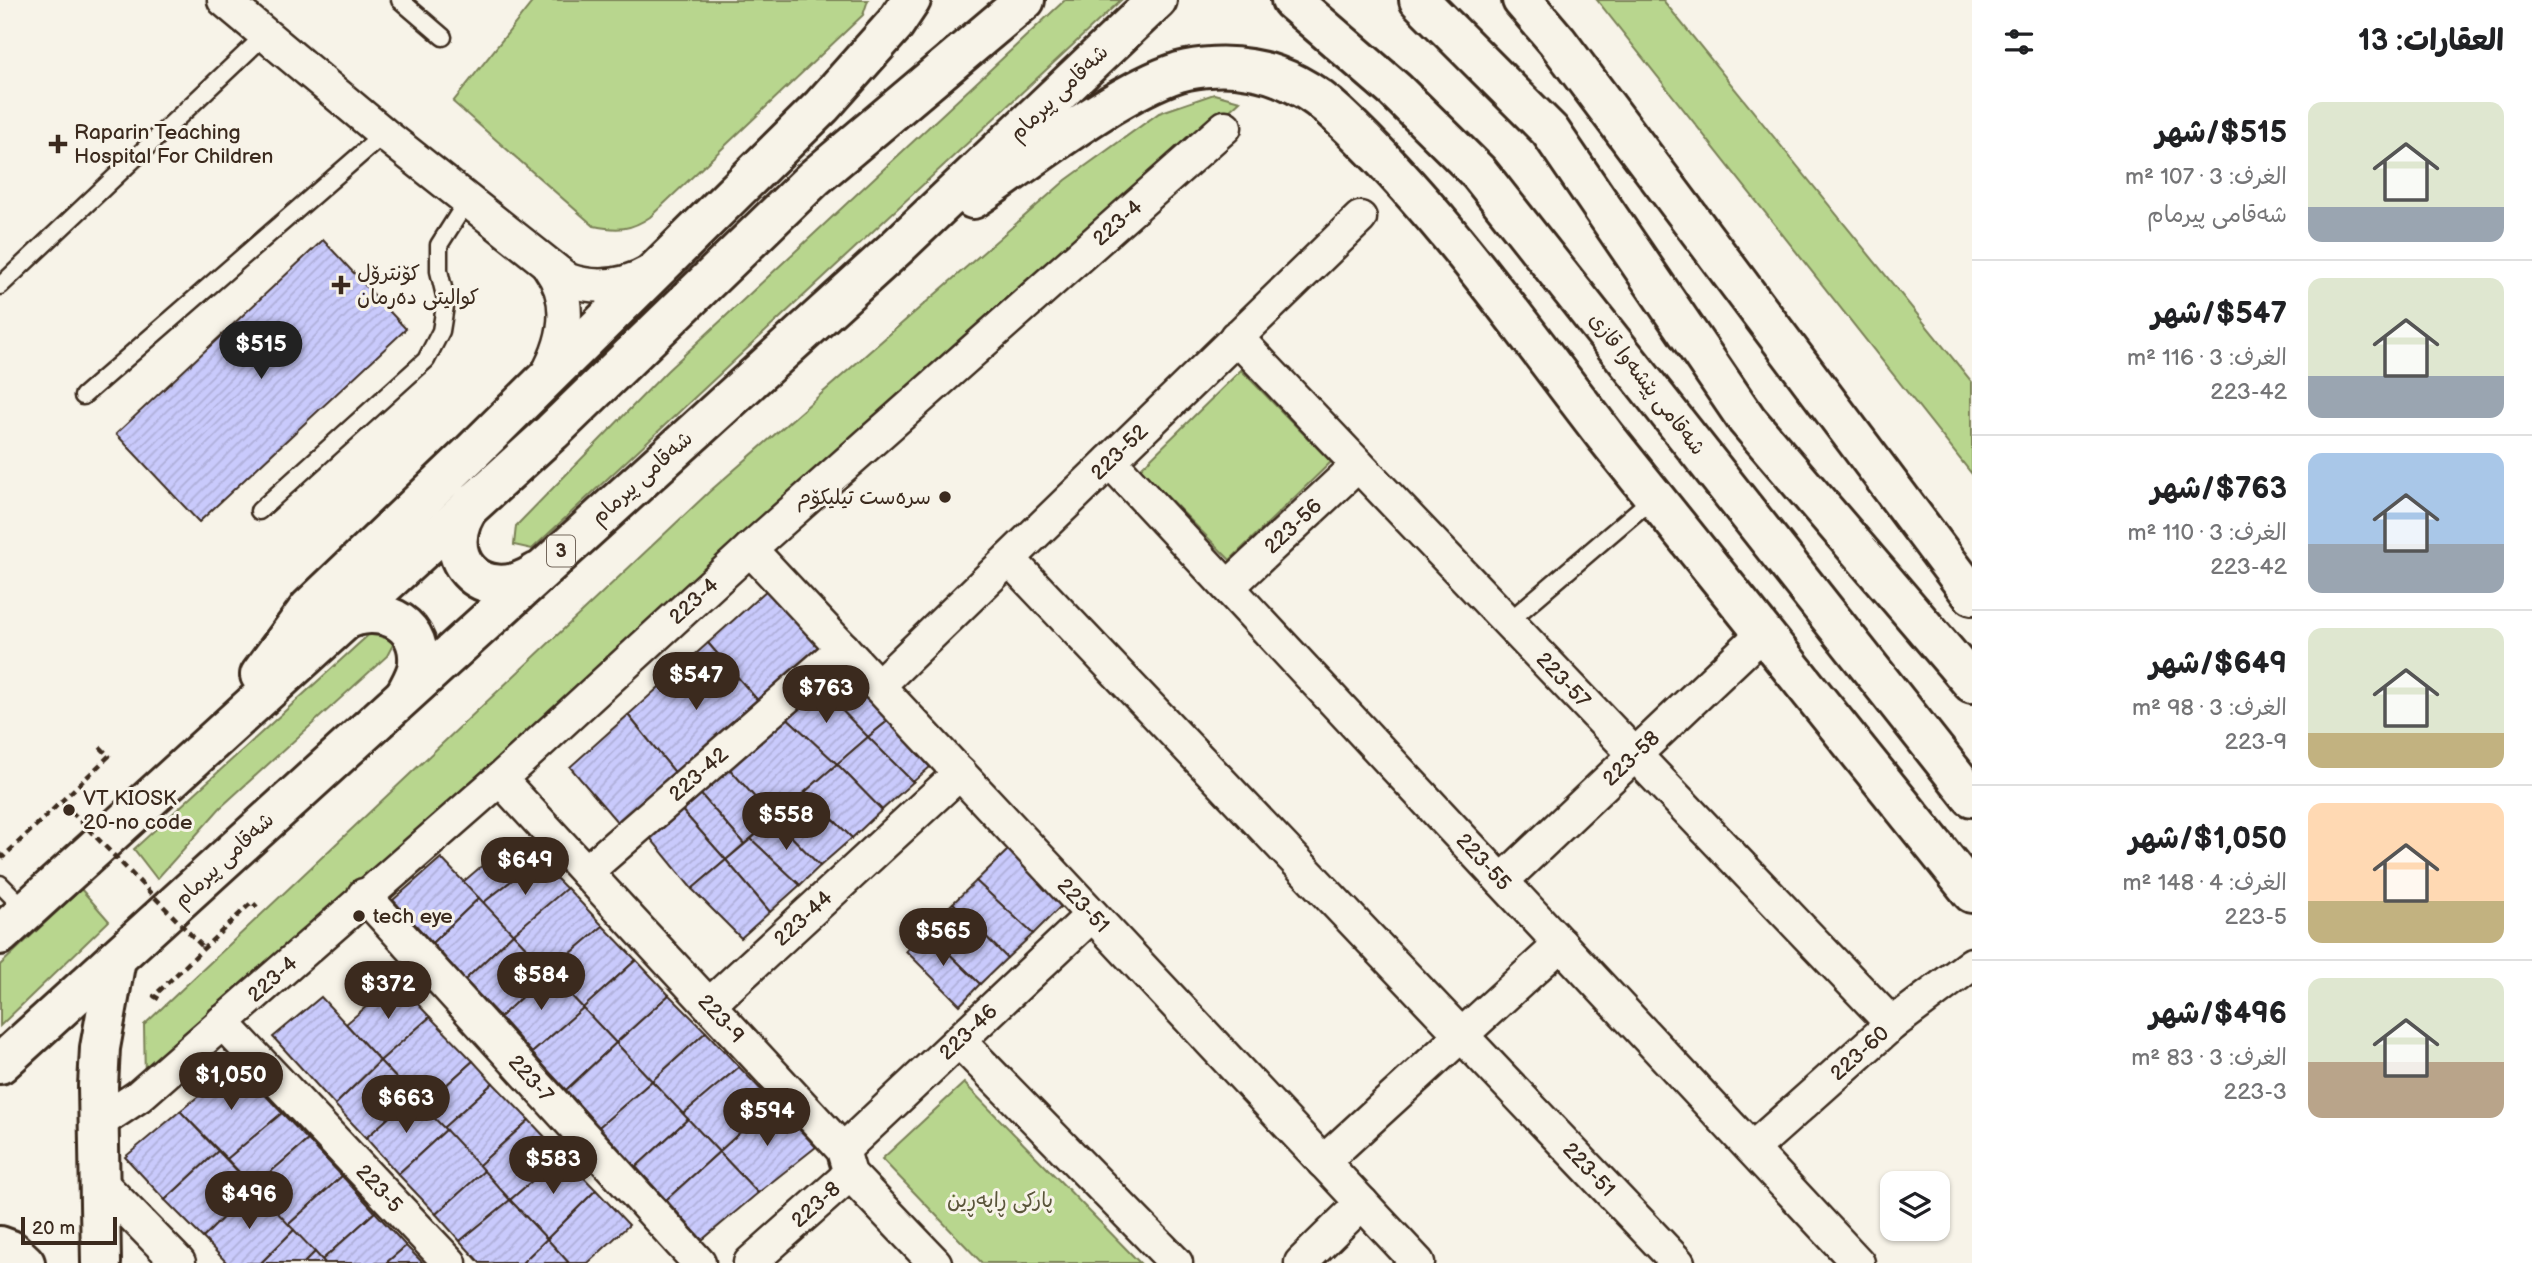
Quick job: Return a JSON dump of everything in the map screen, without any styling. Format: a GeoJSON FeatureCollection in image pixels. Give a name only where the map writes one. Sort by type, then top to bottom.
{"type":"FeatureCollection","features":[{"type":"Feature","properties":{"kind":"main road"},"geometry":{"type":"LineString","coordinates":[[211,744],[309,608],[822,106],[895,24],[911,0]]}},
{"type":"Feature","properties":{"kind":"main road"},"geometry":{"type":"LineString","coordinates":[[13,923],[473,501],[552,432],[814,178],[1024,0]]}},
{"type":"Feature","properties":{"kind":"main road","name":"شەقامی پیرمام"},"geometry":{"type":"LineString","coordinates":[[0,1064],[896,248],[1157,0]]}},
{"type":"Feature","properties":{"kind":"main road","name":"شەقامی پێشەوا قازی"},"geometry":{"type":"LineString","coordinates":[[1290,0],[1395,90],[1479,173],[1972,797]]}},
{"type":"Feature","properties":{"kind":"main road"},"geometry":{"type":"LineString","coordinates":[[1419,0],[1550,131],[1748,420],[1972,683]]}},
{"type":"Feature","properties":{"kind":"main road"},"geometry":{"type":"LineString","coordinates":[[1522,0],[1557,41],[1972,595]]}},
{"type":"Feature","properties":{"kind":"main road"},"geometry":{"type":"LineString","coordinates":[[896,248],[1124,99],[1178,73],[1210,67],[1246,68],[1268,73],[1312,94],[1372,148],[1461,253],[1761,635],[1972,893]]}},
{"type":"Feature","properties":{"kind":"main road"},"geometry":{"type":"LineString","coordinates":[[473,501],[462,517],[457,532],[459,554],[466,568],[483,582],[498,585],[513,585],[537,573]]}},
{"type":"Feature","properties":{"kind":"main road"},"geometry":{"type":"LineString","coordinates":[[344,621],[369,612],[384,614],[403,624],[416,643],[418,658],[416,673],[405,693]]}},
{"type":"Feature","properties":{"kind":"main road"},"geometry":{"type":"LineString","coordinates":[[101,1263],[97,1124],[100,1048],[116,959]]}},
{"type":"Feature","properties":{"kind":"main road"},"geometry":{"type":"LineString","coordinates":[[0,1245],[11,1250],[25,1263]]}},
{"type":"Feature","properties":{"kind":"street"},"geometry":{"type":"LineString","coordinates":[[224,0],[264,36],[549,267],[582,285],[611,286],[636,279],[656,268]]}},
{"type":"Feature","properties":{"kind":"street","name":"223-4"},"geometry":{"type":"LineString","coordinates":[[97,1124],[139,1096],[364,895],[500,779],[750,549],[1225,127]]}},
{"type":"Feature","properties":{"kind":"street","name":"223-52"},"geometry":{"type":"LineString","coordinates":[[878,686],[1360,218]]}},
{"type":"Feature","properties":{"kind":"street"},"geometry":{"type":"LineString","coordinates":[[545,379],[558,354],[564,301],[561,284],[549,267]]}},
{"type":"Feature","properties":{"kind":"street","name":"223-57"},"geometry":{"type":"LineString","coordinates":[[1236,338],[1892,1024]]}},
{"type":"Feature","properties":{"kind":"street","name":"223-55"},"geometry":{"type":"LineString","coordinates":[[1111,461],[1858,1263]]}},
{"type":"Feature","properties":{"kind":"street","name":"223-56"},"geometry":{"type":"LineString","coordinates":[[1228,587],[1358,465]]}},
{"type":"Feature","properties":{"kind":"street","name":"223-51"},"geometry":{"type":"LineString","coordinates":[[750,549],[1418,1263]]}},
{"type":"Feature","properties":{"kind":"street","name":"223-51"},"geometry":{"type":"LineString","coordinates":[[1009,559],[1678,1263]]}},
{"type":"Feature","properties":{"kind":"street","name":"223-58"},"geometry":{"type":"LineString","coordinates":[[1502,881],[1761,635]]}},
{"type":"Feature","properties":{"kind":"street","name":"223-42"},"geometry":{"type":"LineString","coordinates":[[586,872],[843,648]]}},
{"type":"Feature","properties":{"kind":"street","name":"223-44"},"geometry":{"type":"LineString","coordinates":[[709,1005],[960,773]]}},
{"type":"Feature","properties":{"kind":"street","name":"223-9"},"geometry":{"type":"LineString","coordinates":[[500,779],[709,1005],[935,1263]]}},
{"type":"Feature","properties":{"kind":"street","name":"223-7"},"geometry":{"type":"LineString","coordinates":[[364,895],[699,1263]]}},
{"type":"Feature","properties":{"kind":"street","name":"223-46"},"geometry":{"type":"LineString","coordinates":[[846,1162],[960,1042],[1092,915]]}},
{"type":"Feature","properties":{"kind":"street"},"geometry":{"type":"LineString","coordinates":[[1323,1162],[1561,944]]}},
{"type":"Feature","properties":{"kind":"street","name":"223-60"},"geometry":{"type":"LineString","coordinates":[[1752,1149],[1892,1024],[1972,964]]}},
{"type":"Feature","properties":{"kind":"street","name":"223-5"},"geometry":{"type":"LineString","coordinates":[[222,1021],[450,1263]]}},
{"type":"Feature","properties":{"kind":"street"},"geometry":{"type":"LineString","coordinates":[[960,1042],[1176,1263]]}},
{"type":"Feature","properties":{"kind":"street","name":"223-8"},"geometry":{"type":"LineString","coordinates":[[750,1263],[846,1162]]}},
{"type":"Feature","properties":{"kind":"street"},"geometry":{"type":"LineString","coordinates":[[99,1181],[179,1263]]}},
{"type":"Feature","properties":{"kind":"street"},"geometry":{"type":"LineString","coordinates":[[1301,1263],[1362,1203]]}},
{"type":"Feature","properties":{"kind":"lane"},"geometry":{"type":"LineString","coordinates":[[400,0],[443,37]]}},
{"type":"Feature","properties":{"kind":"lane"},"geometry":{"type":"LineString","coordinates":[[0,286],[264,36]]}},
{"type":"Feature","properties":{"kind":"lane"},"geometry":{"type":"LineString","coordinates":[[83,396],[384,134]]}},
{"type":"Feature","properties":{"kind":"lane"},"geometry":{"type":"LineString","coordinates":[[259,511],[426,359],[441,331],[446,300],[439,271],[439,245],[467,201]]}},
{"type":"Feature","properties":{"kind":"lane"},"geometry":{"type":"LineString","coordinates":[[1508,622],[1654,497]]}},
{"type":"Feature","properties":{"kind":"lane"},"geometry":{"type":"LineString","coordinates":[[0,884],[13,923]]}},
{"type":"Feature","properties":{"kind":"path"},"geometry":{"type":"LineString","coordinates":[[0,854],[3,857],[109,756],[99,746]]}},
{"type":"Feature","properties":{"kind":"path"},"geometry":{"type":"LineString","coordinates":[[62,802],[203,948]]}},
{"type":"Feature","properties":{"kind":"path"},"geometry":{"type":"LineString","coordinates":[[159,999],[154,996],[252,902],[257,907]]}},
{"type":"Feature","properties":{"kind":"green space"},"geometry":{"type":"Polygon","coordinates":[[[534,0],[868,0],[863,15],[650,217],[637,225],[610,229],[594,226],[453,102],[534,0]]]}},
{"type":"Feature","properties":{"kind":"green space"},"geometry":{"type":"Polygon","coordinates":[[[1065,0],[1121,0],[532,549],[514,545],[516,526],[667,371],[1065,0]]]}},
{"type":"Feature","properties":{"kind":"green space"},"geometry":{"type":"Polygon","coordinates":[[[1597,0],[1663,0],[1972,382],[1972,474],[1597,0]]]}},
{"type":"Feature","properties":{"kind":"green space"},"geometry":{"type":"Polygon","coordinates":[[[1214,94],[1240,101],[738,560],[529,739],[488,766],[145,1080],[144,1025],[709,492],[1066,180],[1159,113],[1214,94]]]}},
{"type":"Feature","properties":{"kind":"green space"},"geometry":{"type":"Polygon","coordinates":[[[1241,370],[1331,462],[1230,560],[1140,469],[1241,370]]]}},
{"type":"Feature","properties":{"kind":"green space"},"geometry":{"type":"Polygon","coordinates":[[[376,628],[397,637],[387,656],[220,808],[157,879],[134,849],[376,628]]]}},
{"type":"Feature","properties":{"kind":"green space"},"geometry":{"type":"Polygon","coordinates":[[[81,889],[109,921],[0,1026],[0,965],[81,889]]]}},
{"type":"Feature","properties":{"kind":"green space","name":"پارکی ڕاپەڕین"},"geometry":{"type":"Polygon","coordinates":[[[964,1083],[1140,1263],[982,1263],[882,1159],[964,1083]]]}},
{"type":"Feature","properties":{"kind":"building"},"geometry":{"type":"Polygon","coordinates":[[[323,240],[406,329],[199,522],[116,434],[323,240]]]}},
{"type":"Feature","properties":{"kind":"building"},"geometry":{"type":"Polygon","coordinates":[[[768,589],[830,655],[766,710],[708,643],[768,589]]]}},
{"type":"Feature","properties":{"kind":"building"},"geometry":{"type":"Polygon","coordinates":[[[708,643],[766,710],[682,781],[628,715],[708,643]]]}},
{"type":"Feature","properties":{"kind":"building"},"geometry":{"type":"Polygon","coordinates":[[[841,665],[889,720],[868,737],[817,685],[841,665]]]}},
{"type":"Feature","properties":{"kind":"building"},"geometry":{"type":"Polygon","coordinates":[[[817,685],[868,737],[837,764],[783,714],[817,685]]]}},
{"type":"Feature","properties":{"kind":"building"},"geometry":{"type":"Polygon","coordinates":[[[783,714],[837,764],[774,819],[726,765],[783,714]]]}},
{"type":"Feature","properties":{"kind":"building"},"geometry":{"type":"Polygon","coordinates":[[[628,715],[682,781],[624,830],[570,767],[628,715]]]}},
{"type":"Feature","properties":{"kind":"building"},"geometry":{"type":"Polygon","coordinates":[[[889,720],[930,767],[913,782],[868,737],[889,720]]]}},
{"type":"Feature","properties":{"kind":"building"},"geometry":{"type":"Polygon","coordinates":[[[868,737],[913,782],[882,810],[837,764],[868,737]]]}},
{"type":"Feature","properties":{"kind":"building"},"geometry":{"type":"Polygon","coordinates":[[[837,764],[882,810],[852,838],[805,792],[837,764]]]}},
{"type":"Feature","properties":{"kind":"building"},"geometry":{"type":"Polygon","coordinates":[[[726,765],[774,819],[744,844],[697,790],[726,765]]]}},
{"type":"Feature","properties":{"kind":"building"},"geometry":{"type":"Polygon","coordinates":[[[697,790],[744,844],[726,860],[679,807],[697,790]]]}},
{"type":"Feature","properties":{"kind":"building"},"geometry":{"type":"Polygon","coordinates":[[[805,792],[852,838],[820,866],[774,819],[805,792]]]}},
{"type":"Feature","properties":{"kind":"building"},"geometry":{"type":"Polygon","coordinates":[[[679,807],[726,860],[692,889],[647,834],[679,807]]]}},
{"type":"Feature","properties":{"kind":"building"},"geometry":{"type":"Polygon","coordinates":[[[774,819],[820,866],[800,885],[751,839],[774,819]]]}},
{"type":"Feature","properties":{"kind":"building"},"geometry":{"type":"Polygon","coordinates":[[[751,839],[800,885],[770,912],[726,860],[751,839]]]}},
{"type":"Feature","properties":{"kind":"building"},"geometry":{"type":"Polygon","coordinates":[[[1009,849],[1063,904],[1033,934],[976,881],[1009,849]]]}},
{"type":"Feature","properties":{"kind":"building"},"geometry":{"type":"Polygon","coordinates":[[[492,857],[515,878],[483,903],[463,882],[492,857]]]}},
{"type":"Feature","properties":{"kind":"building"},"geometry":{"type":"Polygon","coordinates":[[[441,858],[479,898],[432,943],[393,900],[441,858]]]}},
{"type":"Feature","properties":{"kind":"building"},"geometry":{"type":"Polygon","coordinates":[[[538,860],[568,890],[513,934],[483,903],[538,860]]]}},
{"type":"Feature","properties":{"kind":"building"},"geometry":{"type":"Polygon","coordinates":[[[726,860],[770,912],[741,938],[692,889],[726,860]]]}},
{"type":"Feature","properties":{"kind":"building"},"geometry":{"type":"Polygon","coordinates":[[[976,881],[1033,934],[1007,958],[953,903],[976,881]]]}},
{"type":"Feature","properties":{"kind":"building"},"geometry":{"type":"Polygon","coordinates":[[[567,888],[603,926],[549,972],[513,934],[567,888]]]}},
{"type":"Feature","properties":{"kind":"building"},"geometry":{"type":"Polygon","coordinates":[[[479,898],[513,934],[465,980],[432,943],[479,898]]]}},
{"type":"Feature","properties":{"kind":"building"},"geometry":{"type":"Polygon","coordinates":[[[953,903],[1007,958],[980,984],[925,930],[953,903]]]}},
{"type":"Feature","properties":{"kind":"building"},"geometry":{"type":"Polygon","coordinates":[[[603,926],[636,960],[583,1008],[549,972],[603,926]]]}},
{"type":"Feature","properties":{"kind":"building"},"geometry":{"type":"Polygon","coordinates":[[[925,930],[980,984],[960,1005],[906,951],[925,930]]]}},
{"type":"Feature","properties":{"kind":"building"},"geometry":{"type":"Polygon","coordinates":[[[513,934],[549,972],[500,1017],[465,980],[513,934]]]}},
{"type":"Feature","properties":{"kind":"building"},"geometry":{"type":"Polygon","coordinates":[[[636,960],[669,995],[616,1043],[583,1008],[636,960]]]}},
{"type":"Feature","properties":{"kind":"building"},"geometry":{"type":"Polygon","coordinates":[[[549,972],[583,1008],[532,1053],[500,1017],[549,972]]]}},
{"type":"Feature","properties":{"kind":"building"},"geometry":{"type":"Polygon","coordinates":[[[396,981],[430,1017],[380,1061],[346,1024],[396,981]]]}},
{"type":"Feature","properties":{"kind":"building"},"geometry":{"type":"Polygon","coordinates":[[[669,995],[706,1032],[652,1081],[616,1043],[669,995]]]}},
{"type":"Feature","properties":{"kind":"building"},"geometry":{"type":"Polygon","coordinates":[[[321,997],[380,1061],[335,1105],[273,1037],[321,997]]]}},
{"type":"Feature","properties":{"kind":"building"},"geometry":{"type":"Polygon","coordinates":[[[583,1008],[616,1043],[566,1090],[532,1053],[583,1008]]]}},
{"type":"Feature","properties":{"kind":"building"},"geometry":{"type":"Polygon","coordinates":[[[430,1017],[473,1061],[423,1106],[380,1061],[430,1017]]]}},
{"type":"Feature","properties":{"kind":"building"},"geometry":{"type":"Polygon","coordinates":[[[706,1032],[739,1067],[683,1114],[652,1081],[706,1032]]]}},
{"type":"Feature","properties":{"kind":"building"},"geometry":{"type":"Polygon","coordinates":[[[616,1043],[652,1081],[599,1127],[566,1090],[616,1043]]]}},
{"type":"Feature","properties":{"kind":"building"},"geometry":{"type":"Polygon","coordinates":[[[380,1061],[413,1096],[366,1138],[335,1105],[380,1061]]]}},
{"type":"Feature","properties":{"kind":"building"},"geometry":{"type":"Polygon","coordinates":[[[473,1061],[493,1083],[443,1128],[423,1106],[473,1061]]]}},
{"type":"Feature","properties":{"kind":"building"},"geometry":{"type":"Polygon","coordinates":[[[237,1065],[282,1113],[227,1159],[180,1111],[237,1065]]]}},
{"type":"Feature","properties":{"kind":"building"},"geometry":{"type":"Polygon","coordinates":[[[739,1067],[773,1102],[719,1152],[683,1114],[739,1067]]]}},
{"type":"Feature","properties":{"kind":"building"},"geometry":{"type":"Polygon","coordinates":[[[652,1081],[688,1119],[636,1167],[599,1127],[652,1081]]]}},
{"type":"Feature","properties":{"kind":"building"},"geometry":{"type":"Polygon","coordinates":[[[493,1083],[529,1120],[478,1166],[443,1128],[493,1083]]]}},
{"type":"Feature","properties":{"kind":"building"},"geometry":{"type":"Polygon","coordinates":[[[413,1096],[446,1130],[398,1174],[366,1138],[413,1096]]]}},
{"type":"Feature","properties":{"kind":"building"},"geometry":{"type":"Polygon","coordinates":[[[773,1102],[816,1147],[758,1193],[719,1152],[773,1102]]]}},
{"type":"Feature","properties":{"kind":"building"},"geometry":{"type":"Polygon","coordinates":[[[180,1111],[218,1151],[165,1200],[125,1157],[180,1111]]]}},
{"type":"Feature","properties":{"kind":"building"},"geometry":{"type":"Polygon","coordinates":[[[282,1113],[308,1140],[253,1187],[227,1159],[282,1113]]]}},
{"type":"Feature","properties":{"kind":"building"},"geometry":{"type":"Polygon","coordinates":[[[688,1119],[719,1152],[666,1200],[636,1167],[688,1119]]]}},
{"type":"Feature","properties":{"kind":"building"},"geometry":{"type":"Polygon","coordinates":[[[529,1120],[562,1155],[510,1200],[478,1166],[529,1120]]]}},
{"type":"Feature","properties":{"kind":"building"},"geometry":{"type":"Polygon","coordinates":[[[446,1130],[484,1171],[436,1214],[398,1174],[446,1130]]]}},
{"type":"Feature","properties":{"kind":"building"},"geometry":{"type":"Polygon","coordinates":[[[308,1140],[342,1176],[288,1225],[253,1187],[308,1140]]]}},
{"type":"Feature","properties":{"kind":"building"},"geometry":{"type":"Polygon","coordinates":[[[218,1151],[253,1187],[203,1238],[165,1200],[218,1151]]]}},
{"type":"Feature","properties":{"kind":"building"},"geometry":{"type":"Polygon","coordinates":[[[719,1152],[758,1193],[702,1240],[666,1200],[719,1152]]]}},
{"type":"Feature","properties":{"kind":"building"},"geometry":{"type":"Polygon","coordinates":[[[562,1155],[596,1190],[547,1239],[510,1200],[562,1155]]]}},
{"type":"Feature","properties":{"kind":"building"},"geometry":{"type":"Polygon","coordinates":[[[484,1171],[510,1200],[460,1241],[436,1214],[484,1171]]]}},
{"type":"Feature","properties":{"kind":"building"},"geometry":{"type":"Polygon","coordinates":[[[342,1176],[375,1212],[322,1260],[288,1225],[342,1176]]]}},
{"type":"Feature","properties":{"kind":"building"},"geometry":{"type":"Polygon","coordinates":[[[253,1187],[294,1230],[261,1263],[227,1263],[203,1238],[253,1187]]]}},
{"type":"Feature","properties":{"kind":"building"},"geometry":{"type":"Polygon","coordinates":[[[596,1190],[629,1225],[588,1263],[569,1263],[547,1239],[596,1190]]]}},
{"type":"Feature","properties":{"kind":"building"},"geometry":{"type":"Polygon","coordinates":[[[510,1200],[547,1239],[522,1263],[480,1263],[460,1241],[510,1200]]]}},
{"type":"Feature","properties":{"kind":"building"},"geometry":{"type":"Polygon","coordinates":[[[375,1212],[406,1246],[386,1263],[325,1263],[322,1260],[375,1212]]]}},
{"type":"Feature","properties":{"kind":"building"},"geometry":{"type":"Polygon","coordinates":[[[294,1230],[315,1252],[304,1263],[261,1263],[294,1230]]]}},
{"type":"Feature","properties":{"kind":"building"},"geometry":{"type":"Polygon","coordinates":[[[547,1239],[569,1263],[522,1263],[547,1239]]]}},
{"type":"Feature","properties":{"kind":"building"},"geometry":{"type":"Polygon","coordinates":[[[406,1246],[423,1263],[386,1263],[406,1246]]]}},
{"type":"Feature","properties":{"kind":"building"},"geometry":{"type":"Polygon","coordinates":[[[315,1252],[325,1263],[304,1263],[315,1252]]]}},
{"type":"Feature","properties":{"kind":"place","name":"Raparin Teaching Hospital For Children"},"geometry":{"type":"Point","coordinates":[58,144]}},
{"type":"Feature","properties":{"kind":"place","name":"کۆنترۆل کوالیتی دەرمان"},"geometry":{"type":"Point","coordinates":[341,285]}},
{"type":"Feature","properties":{"kind":"place","name":"سره‌ست تیلیکۆم"},"geometry":{"type":"Point","coordinates":[945,497]}},
{"type":"Feature","properties":{"kind":"place","name":"VT KIOSK 20-no code"},"geometry":{"type":"Point","coordinates":[69,810]}},
{"type":"Feature","properties":{"kind":"place","name":"tech eye"},"geometry":{"type":"Point","coordinates":[359,916]}}]}
